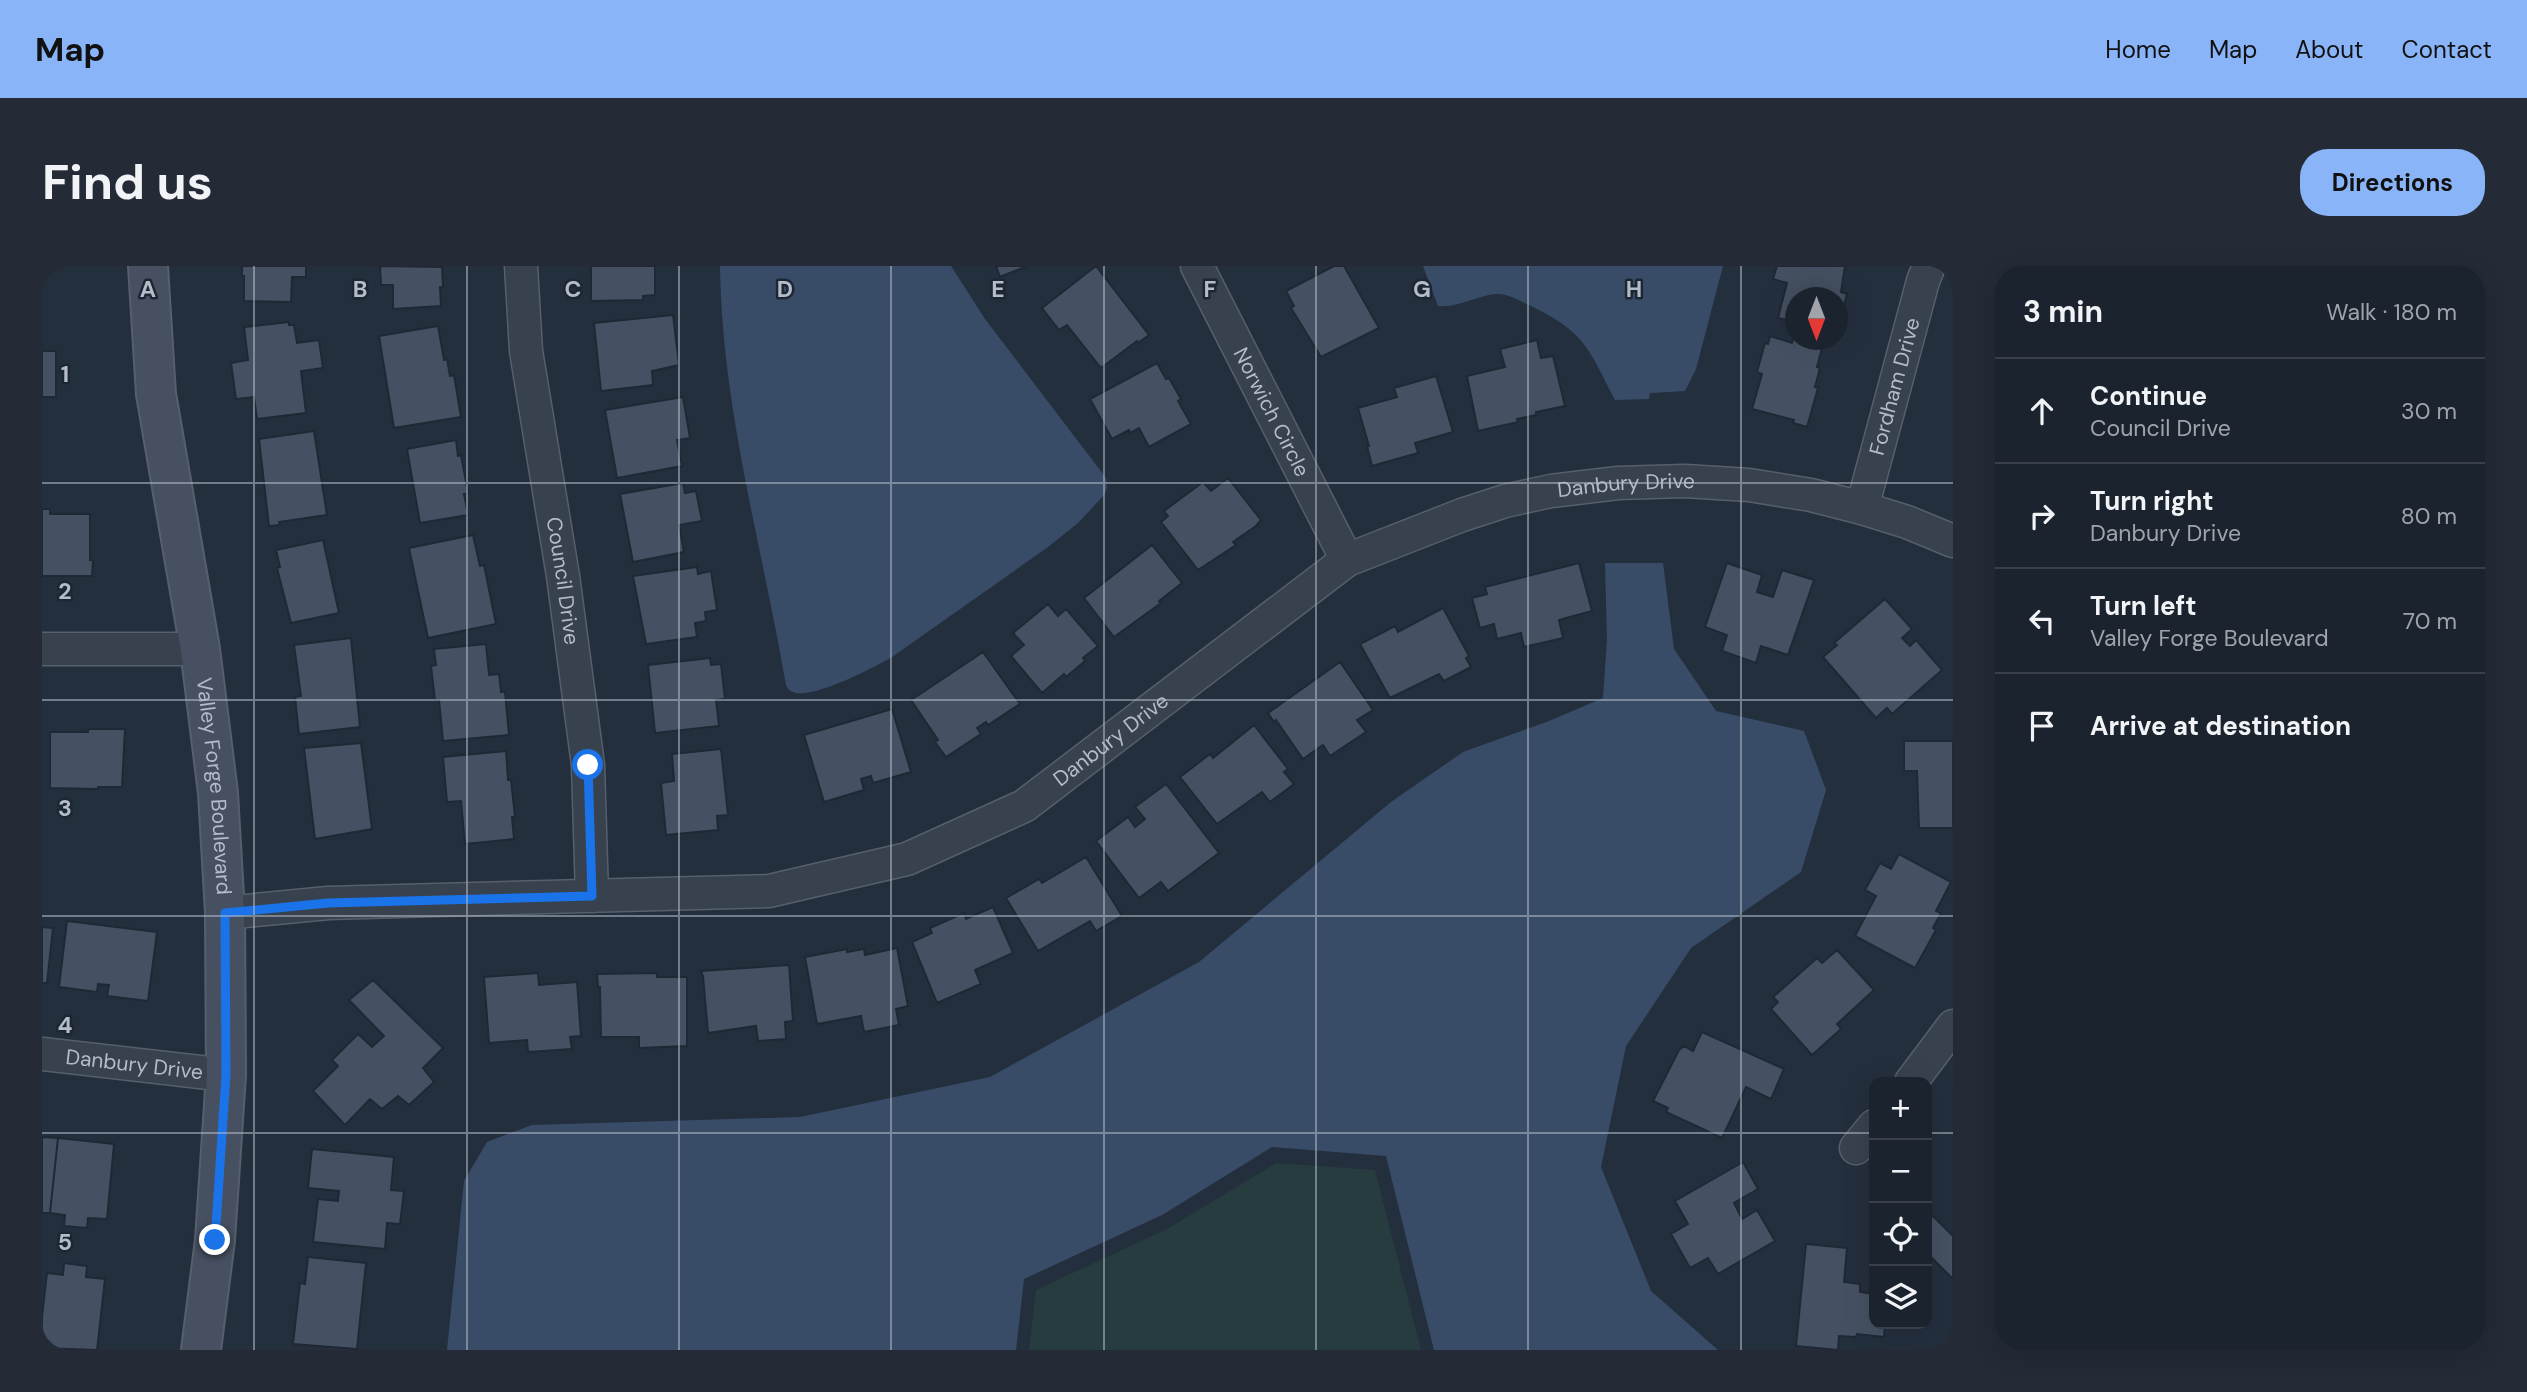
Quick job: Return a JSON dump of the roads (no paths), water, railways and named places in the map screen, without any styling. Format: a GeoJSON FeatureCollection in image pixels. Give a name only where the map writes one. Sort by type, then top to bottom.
{"type":"FeatureCollection","features":[{"type":"Feature","properties":{"kind":"street","name":"Valley Forge Boulevard"},"geometry":{"type":"LineString","coordinates":[[148,266],[156,394],[200,649],[218,793],[225,913],[226,1075],[215,1240],[201,1350]]}},
{"type":"Feature","properties":{"kind":"street","name":"Council Drive"},"geometry":{"type":"LineString","coordinates":[[521,266],[526,351],[563,576],[588,765],[592,896]]}},
{"type":"Feature","properties":{"kind":"street","name":"Norwich Circle"},"geometry":{"type":"LineString","coordinates":[[1197,266],[1347,559]]}},
{"type":"Feature","properties":{"kind":"street","name":"Fordham Drive"},"geometry":{"type":"LineString","coordinates":[[1862,508],[1923,281],[1930,266]]}},
{"type":"Feature","properties":{"kind":"street","name":"Danbury Drive"},"geometry":{"type":"LineString","coordinates":[[225,913],[328,903],[769,891],[907,859],[1024,806],[1347,559],[1462,515],[1504,501],[1550,491],[1618,483],[1685,481],[1749,485],[1811,495],[1862,508],[1907,522],[1953,541]]}},
{"type":"Feature","properties":{"kind":"street"},"geometry":{"type":"LineString","coordinates":[[42,649],[200,649]]}},
{"type":"Feature","properties":{"kind":"street"},"geometry":{"type":"LineString","coordinates":[[1915,1077],[1953,1026]]}},
{"type":"Feature","properties":{"kind":"street","name":"Danbury Drive"},"geometry":{"type":"LineString","coordinates":[[42,1054],[226,1075]]}},
{"type":"Feature","properties":{"kind":"water"},"geometry":{"type":"Polygon","coordinates":[[[720,266],[951,266],[985,319],[1106,478],[1107,488],[1104,495],[1078,523],[1048,547],[892,657],[828,687],[802,693],[790,691],[786,685],[735,424],[722,319],[720,266]]]}},
{"type":"Feature","properties":{"kind":"water"},"geometry":{"type":"Polygon","coordinates":[[[1423,266],[1723,266],[1696,369],[1685,391],[1650,393],[1649,399],[1615,400],[1584,344],[1563,324],[1518,300],[1500,294],[1438,306],[1423,266]]]}},
{"type":"Feature","properties":{"kind":"water"},"geometry":{"type":"Polygon","coordinates":[[[1605,563],[1663,563],[1674,649],[1716,711],[1804,731],[1826,790],[1801,872],[1691,948],[1626,1046],[1601,1167],[1651,1291],[1718,1350],[1434,1350],[1386,1156],[1272,1147],[1162,1215],[1024,1279],[1016,1350],[447,1350],[464,1181],[487,1142],[532,1125],[800,1117],[990,1077],[1199,962],[1391,802],[1463,752],[1603,698],[1607,640],[1605,563]]]}}]}
